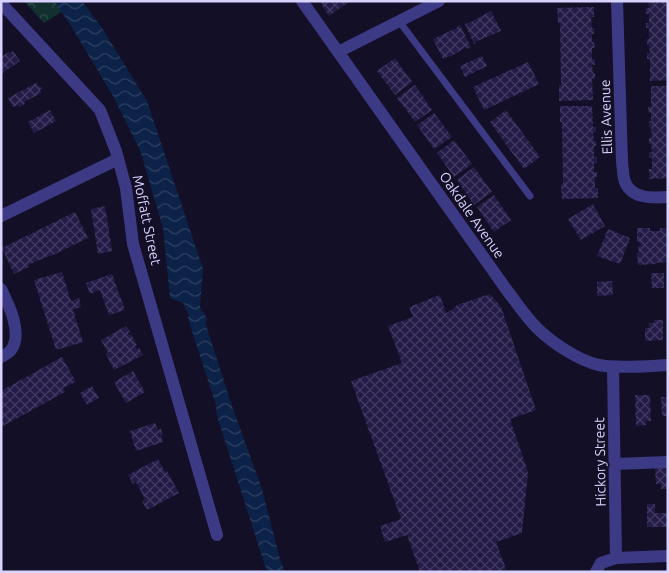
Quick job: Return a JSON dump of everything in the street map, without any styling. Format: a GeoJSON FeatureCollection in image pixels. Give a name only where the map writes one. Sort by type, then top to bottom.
{"type":"FeatureCollection","features":[{"type":"Feature","properties":{"kind":"street","name":"Oakdale Avenue"},"geometry":{"type":"LineString","coordinates":[[302,1],[506,289],[537,328],[572,354],[588,362],[613,367],[668,365]]}},
{"type":"Feature","properties":{"kind":"street"},"geometry":{"type":"LineString","coordinates":[[338,52],[439,1]]}},
{"type":"Feature","properties":{"kind":"street","name":"Ellis Avenue"},"geometry":{"type":"LineString","coordinates":[[617,1],[624,181],[629,189],[641,196],[649,198],[668,197]]}},
{"type":"Feature","properties":{"kind":"street","name":"Moffatt Street"},"geometry":{"type":"LineString","coordinates":[[1,3],[100,110],[118,159],[126,188],[133,244],[218,535]]}},
{"type":"Feature","properties":{"kind":"street"},"geometry":{"type":"LineString","coordinates":[[1,216],[118,159]]}},
{"type":"Feature","properties":{"kind":"street"},"geometry":{"type":"LineString","coordinates":[[1,289],[15,324],[16,339],[11,351],[4,355]]}},
{"type":"Feature","properties":{"kind":"street","name":"Hickory Street"},"geometry":{"type":"LineString","coordinates":[[613,367],[616,558]]}},
{"type":"Feature","properties":{"kind":"street"},"geometry":{"type":"LineString","coordinates":[[615,464],[668,462]]}},
{"type":"Feature","properties":{"kind":"street"},"geometry":{"type":"LineString","coordinates":[[596,572],[602,563],[616,558],[668,556]]}},
{"type":"Feature","properties":{"kind":"lane"},"geometry":{"type":"LineString","coordinates":[[398,21],[530,196]]}},
{"type":"Feature","properties":{"kind":"green space"},"geometry":{"type":"Polygon","coordinates":[[[24,1],[78,1],[44,23],[24,1]]]}},
{"type":"Feature","properties":{"kind":"water"},"geometry":{"type":"Polygon","coordinates":[[[54,1],[82,1],[102,28],[147,101],[203,269],[200,306],[207,320],[205,322],[232,406],[262,489],[285,572],[267,572],[217,416],[216,405],[190,325],[189,316],[183,303],[170,298],[163,228],[140,150],[113,96],[54,1]]]}},
{"type":"Feature","properties":{"kind":"building"},"geometry":{"type":"Polygon","coordinates":[[[319,1],[350,1],[329,16],[319,1]]]}},
{"type":"Feature","properties":{"kind":"building"},"geometry":{"type":"Polygon","coordinates":[[[648,1],[668,1],[668,80],[650,81],[650,59],[647,59],[647,53],[650,53],[649,45],[647,45],[649,28],[646,28],[646,23],[649,23],[649,14],[646,14],[646,8],[649,8],[648,1]]]}},
{"type":"Feature","properties":{"kind":"building"},"geometry":{"type":"Polygon","coordinates":[[[594,7],[594,17],[591,17],[592,28],[594,28],[592,42],[594,42],[595,48],[592,48],[592,59],[595,59],[595,65],[592,65],[593,73],[595,73],[595,79],[592,79],[593,100],[559,101],[559,85],[561,85],[560,23],[558,23],[557,8],[594,7]]]}},
{"type":"Feature","properties":{"kind":"building"},"geometry":{"type":"Polygon","coordinates":[[[491,11],[501,31],[474,44],[465,24],[491,11]]]}},
{"type":"Feature","properties":{"kind":"building"},"geometry":{"type":"Polygon","coordinates":[[[460,25],[471,47],[467,49],[466,47],[443,59],[433,39],[460,25]]]}},
{"type":"Feature","properties":{"kind":"building"},"geometry":{"type":"Polygon","coordinates":[[[13,51],[20,61],[1,74],[1,57],[13,51]]]}},
{"type":"Feature","properties":{"kind":"building"},"geometry":{"type":"Polygon","coordinates":[[[482,56],[487,66],[465,77],[460,66],[482,56]]]}},
{"type":"Feature","properties":{"kind":"building"},"geometry":{"type":"Polygon","coordinates":[[[395,58],[412,82],[395,95],[377,71],[395,58]]]}},
{"type":"Feature","properties":{"kind":"building"},"geometry":{"type":"Polygon","coordinates":[[[528,62],[539,84],[484,110],[473,87],[528,62]]]}},
{"type":"Feature","properties":{"kind":"building"},"geometry":{"type":"Polygon","coordinates":[[[36,83],[42,88],[40,90],[41,93],[24,102],[25,104],[19,107],[18,105],[13,107],[8,98],[36,83]]]}},
{"type":"Feature","properties":{"kind":"building"},"geometry":{"type":"Polygon","coordinates":[[[415,85],[432,110],[415,122],[397,98],[415,85]]]}},
{"type":"Feature","properties":{"kind":"building"},"geometry":{"type":"Polygon","coordinates":[[[651,86],[668,86],[668,178],[649,179],[649,169],[652,169],[652,158],[649,158],[649,152],[652,152],[651,144],[649,144],[649,138],[652,138],[651,127],[649,127],[651,113],[649,113],[648,107],[651,107],[651,86]]]}},
{"type":"Feature","properties":{"kind":"building"},"geometry":{"type":"Polygon","coordinates":[[[560,106],[592,106],[593,127],[596,127],[596,132],[593,132],[594,141],[596,141],[594,157],[597,157],[597,163],[594,163],[594,172],[597,172],[595,188],[598,188],[598,198],[562,199],[562,122],[560,122],[560,106]]]}},
{"type":"Feature","properties":{"kind":"building"},"geometry":{"type":"Polygon","coordinates":[[[50,110],[56,121],[34,133],[28,122],[50,110]]]}},
{"type":"Feature","properties":{"kind":"building"},"geometry":{"type":"Polygon","coordinates":[[[506,110],[540,157],[524,169],[490,122],[506,110]]]}},
{"type":"Feature","properties":{"kind":"building"},"geometry":{"type":"Polygon","coordinates":[[[434,113],[452,137],[434,149],[417,125],[434,113]]]}},
{"type":"Feature","properties":{"kind":"building"},"geometry":{"type":"Polygon","coordinates":[[[454,140],[472,164],[454,177],[437,153],[454,140]]]}},
{"type":"Feature","properties":{"kind":"building"},"geometry":{"type":"Polygon","coordinates":[[[474,167],[492,192],[474,205],[457,180],[474,167]]]}},
{"type":"Feature","properties":{"kind":"building"},"geometry":{"type":"Polygon","coordinates":[[[494,195],[511,220],[494,232],[477,207],[494,195]]]}},
{"type":"Feature","properties":{"kind":"building"},"geometry":{"type":"Polygon","coordinates":[[[593,204],[605,226],[581,240],[568,219],[593,204]]]}},
{"type":"Feature","properties":{"kind":"building"},"geometry":{"type":"Polygon","coordinates":[[[105,206],[112,251],[98,254],[91,209],[105,206]]]}},
{"type":"Feature","properties":{"kind":"building"},"geometry":{"type":"Polygon","coordinates":[[[75,212],[88,238],[28,265],[29,267],[14,274],[2,248],[75,212]]]}},
{"type":"Feature","properties":{"kind":"building"},"geometry":{"type":"Polygon","coordinates":[[[637,228],[650,228],[650,231],[660,231],[660,228],[668,230],[668,262],[638,265],[637,253],[639,253],[638,246],[640,246],[639,241],[637,242],[637,228]]]}},
{"type":"Feature","properties":{"kind":"building"},"geometry":{"type":"Polygon","coordinates":[[[608,229],[630,238],[620,264],[597,256],[608,229]]]}},
{"type":"Feature","properties":{"kind":"building"},"geometry":{"type":"Polygon","coordinates":[[[62,272],[71,301],[79,298],[81,307],[73,310],[83,342],[56,350],[34,280],[62,272]]]}},
{"type":"Feature","properties":{"kind":"building"},"geometry":{"type":"Polygon","coordinates":[[[651,273],[664,273],[664,288],[652,288],[651,273]]]}},
{"type":"Feature","properties":{"kind":"building"},"geometry":{"type":"Polygon","coordinates":[[[112,274],[125,310],[109,315],[100,290],[90,294],[86,283],[112,274]]]}},
{"type":"Feature","properties":{"kind":"building"},"geometry":{"type":"Polygon","coordinates":[[[612,281],[613,295],[597,296],[597,282],[612,281]]]}},
{"type":"Feature","properties":{"kind":"building"},"geometry":{"type":"Polygon","coordinates":[[[490,294],[501,307],[536,410],[510,419],[528,472],[522,533],[496,542],[506,569],[496,572],[420,572],[407,535],[385,542],[380,526],[401,519],[351,381],[402,363],[388,326],[413,317],[409,307],[440,295],[446,313],[457,305],[490,294]]]}},
{"type":"Feature","properties":{"kind":"building"},"geometry":{"type":"Polygon","coordinates":[[[654,320],[663,320],[663,340],[645,341],[645,328],[649,328],[649,323],[654,323],[654,320]]]}},
{"type":"Feature","properties":{"kind":"building"},"geometry":{"type":"Polygon","coordinates":[[[126,326],[130,332],[128,333],[129,335],[131,334],[137,345],[135,346],[137,349],[139,348],[143,355],[114,370],[101,340],[126,326]]]}},
{"type":"Feature","properties":{"kind":"building"},"geometry":{"type":"Polygon","coordinates":[[[62,357],[76,382],[63,388],[65,392],[1,427],[1,391],[62,357]]]}},
{"type":"Feature","properties":{"kind":"building"},"geometry":{"type":"Polygon","coordinates":[[[133,371],[145,392],[126,403],[114,382],[133,371]]]}},
{"type":"Feature","properties":{"kind":"building"},"geometry":{"type":"Polygon","coordinates":[[[92,386],[99,398],[87,405],[80,393],[92,386]]]}},
{"type":"Feature","properties":{"kind":"building"},"geometry":{"type":"Polygon","coordinates":[[[635,395],[650,395],[651,421],[646,421],[646,425],[636,426],[635,395]]]}},
{"type":"Feature","properties":{"kind":"building"},"geometry":{"type":"Polygon","coordinates":[[[661,397],[668,397],[668,416],[662,416],[661,397]]]}},
{"type":"Feature","properties":{"kind":"building"},"geometry":{"type":"Polygon","coordinates":[[[155,423],[158,430],[161,429],[163,442],[136,451],[130,431],[155,423]]]}},
{"type":"Feature","properties":{"kind":"building"},"geometry":{"type":"Polygon","coordinates":[[[158,459],[179,493],[147,510],[142,501],[145,499],[136,482],[133,484],[128,475],[158,459]]]}},
{"type":"Feature","properties":{"kind":"building"},"geometry":{"type":"Polygon","coordinates":[[[667,467],[667,489],[661,489],[661,484],[656,484],[655,468],[667,467]]]}},
{"type":"Feature","properties":{"kind":"building"},"geometry":{"type":"Polygon","coordinates":[[[647,504],[655,504],[655,513],[667,513],[667,527],[647,527],[647,504]]]}}]}
